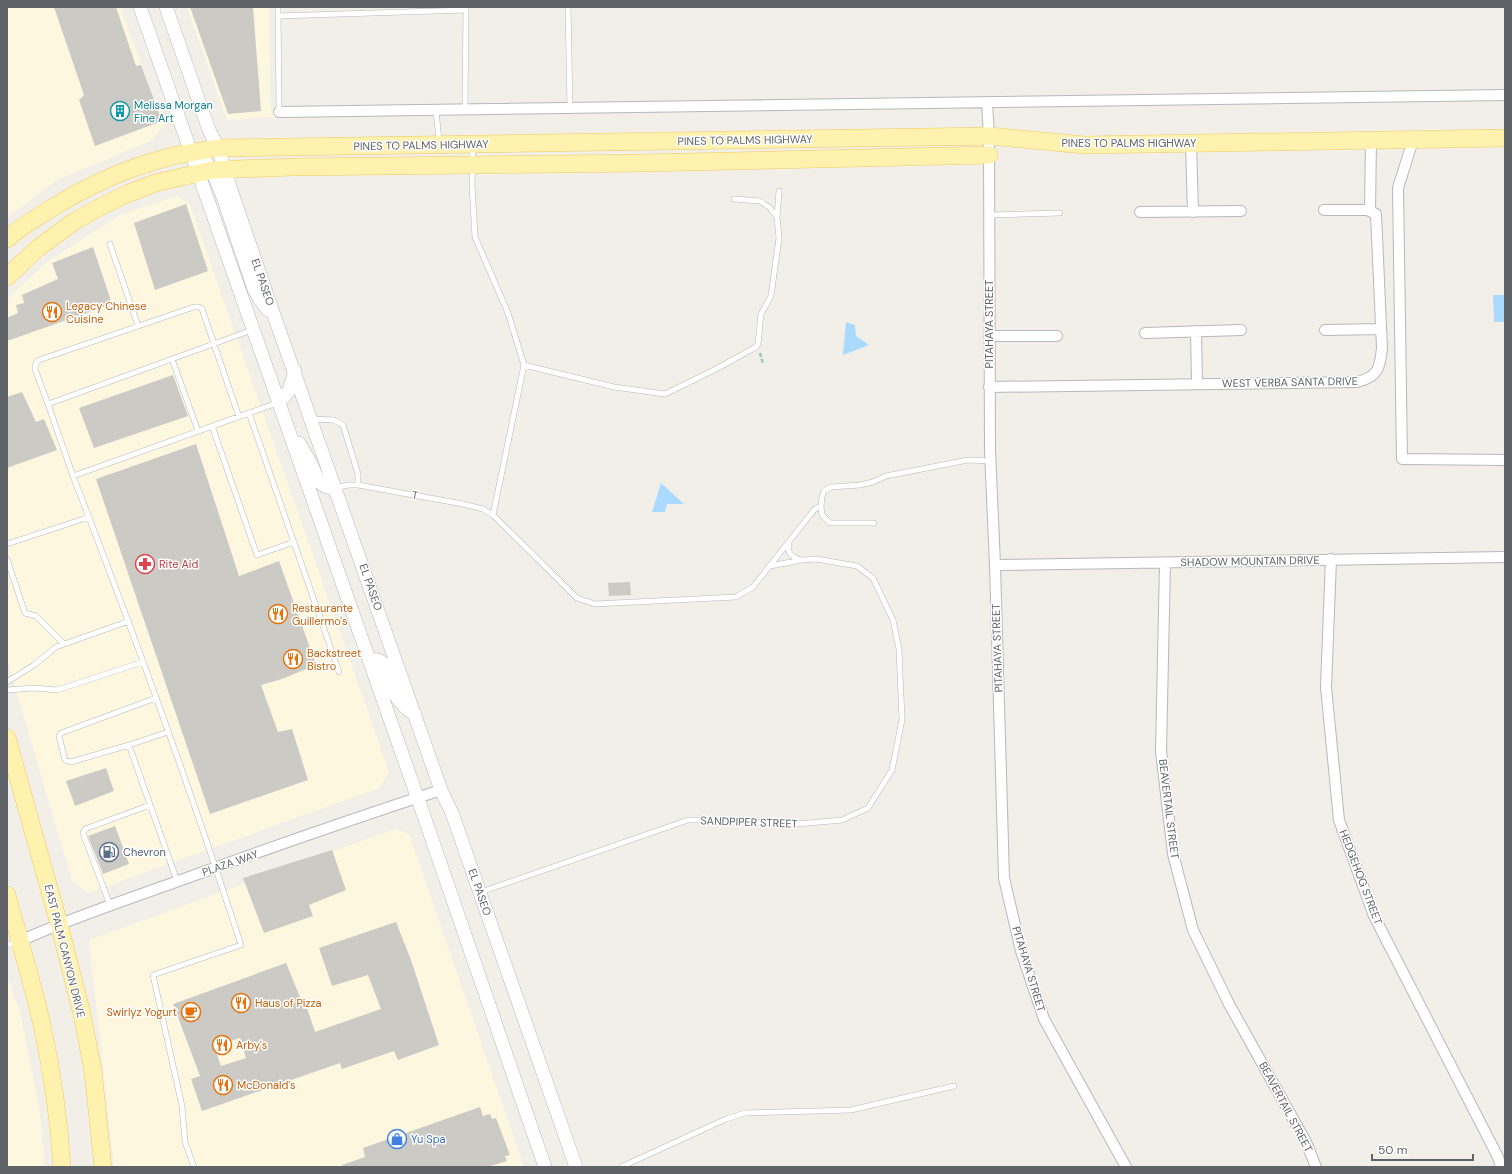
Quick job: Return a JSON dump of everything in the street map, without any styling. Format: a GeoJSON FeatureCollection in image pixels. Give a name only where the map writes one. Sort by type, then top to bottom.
{"type":"FeatureCollection","features":[{"type":"Feature","properties":{"kind":"main road","name":"PINES TO PALMS HIGHWAY"},"geometry":{"type":"LineString","coordinates":[[7,239],[16,231],[61,202],[104,180],[134,168],[170,157],[218,148],[989,136],[1084,145],[1505,138]]}},
{"type":"Feature","properties":{"kind":"main road","name":"PINES TO PALMS HIGHWAY"},"geometry":{"type":"LineString","coordinates":[[7,277],[38,248],[75,221],[127,194],[155,183],[211,170],[292,167],[642,163],[989,155]]}},
{"type":"Feature","properties":{"kind":"main road","name":"EAST PALM CANYON DRIVE"},"geometry":{"type":"LineString","coordinates":[[7,738],[59,924],[82,1014],[93,1071],[103,1167]]}},
{"type":"Feature","properties":{"kind":"main road"},"geometry":{"type":"LineString","coordinates":[[7,895],[14,943],[42,1027],[51,1077],[62,1167]]}},
{"type":"Feature","properties":{"kind":"street"},"geometry":{"type":"LineString","coordinates":[[140,7],[192,152],[201,156],[211,170],[253,329],[418,798],[545,1167]]}},
{"type":"Feature","properties":{"kind":"street"},"geometry":{"type":"LineString","coordinates":[[166,7],[209,130],[218,148],[211,170]]}},
{"type":"Feature","properties":{"kind":"street"},"geometry":{"type":"LineString","coordinates":[[279,112],[1505,95]]}},
{"type":"Feature","properties":{"kind":"street","name":"PITAHAYA STREET"},"geometry":{"type":"LineString","coordinates":[[987,102],[989,136],[990,461],[995,565],[1004,878],[1021,951],[1044,1019],[1126,1167]]}},
{"type":"Feature","properties":{"kind":"street"},"geometry":{"type":"LineString","coordinates":[[1324,210],[1370,211],[1371,140]]}},
{"type":"Feature","properties":{"kind":"street"},"geometry":{"type":"LineString","coordinates":[[1413,140],[1398,188],[1402,459],[1505,460]]}},
{"type":"Feature","properties":{"kind":"street"},"geometry":{"type":"LineString","coordinates":[[1191,143],[1193,212]]}},
{"type":"Feature","properties":{"kind":"street","name":"EL PASEO"},"geometry":{"type":"LineString","coordinates":[[211,170],[254,289],[280,331],[295,371],[441,790],[452,813],[576,1167]]}},
{"type":"Feature","properties":{"kind":"street"},"geometry":{"type":"LineString","coordinates":[[1140,212],[1241,211]]}},
{"type":"Feature","properties":{"kind":"street","name":"WEST VERBA SANTA DRIVE"},"geometry":{"type":"LineString","coordinates":[[989,387],[1357,382],[1367,380],[1375,374],[1380,364],[1382,348],[1377,223],[1376,214],[1370,211]]}},
{"type":"Feature","properties":{"kind":"street"},"geometry":{"type":"LineString","coordinates":[[1325,330],[1381,329]]}},
{"type":"Feature","properties":{"kind":"street"},"geometry":{"type":"LineString","coordinates":[[1145,333],[1241,330]]}},
{"type":"Feature","properties":{"kind":"street"},"geometry":{"type":"LineString","coordinates":[[1196,331],[1197,384]]}},
{"type":"Feature","properties":{"kind":"street"},"geometry":{"type":"LineString","coordinates":[[989,336],[1057,336]]}},
{"type":"Feature","properties":{"kind":"street"},"geometry":{"type":"LineString","coordinates":[[280,405],[289,391],[295,371]]}},
{"type":"Feature","properties":{"kind":"street"},"geometry":{"type":"LineString","coordinates":[[280,405],[290,419],[298,442],[311,464],[318,482],[326,488],[336,488]]}},
{"type":"Feature","properties":{"kind":"street","name":"SHADOW MOUNTAIN DRIVE"},"geometry":{"type":"LineString","coordinates":[[995,565],[1505,557]]}},
{"type":"Feature","properties":{"kind":"street","name":"HEDGEHOG STREET"},"geometry":{"type":"LineString","coordinates":[[1331,559],[1326,687],[1339,820],[1374,916],[1498,1157],[1501,1167]]}},
{"type":"Feature","properties":{"kind":"street","name":"BEAVERTAIL STREET"},"geometry":{"type":"LineString","coordinates":[[1165,563],[1161,751],[1173,854],[1193,930],[1229,1004],[1306,1142],[1316,1167]]}},
{"type":"Feature","properties":{"kind":"street"},"geometry":{"type":"LineString","coordinates":[[369,660],[380,660],[384,664],[395,697],[405,709],[415,714]]}},
{"type":"Feature","properties":{"kind":"street","name":"PLAZA WAY"},"geometry":{"type":"LineString","coordinates":[[14,943],[110,905],[441,790]]}},
{"type":"Feature","properties":{"kind":"lane"},"geometry":{"type":"LineString","coordinates":[[278,7],[279,112]]}},
{"type":"Feature","properties":{"kind":"lane"},"geometry":{"type":"LineString","coordinates":[[568,7],[570,108]]}},
{"type":"Feature","properties":{"kind":"lane"},"geometry":{"type":"LineString","coordinates":[[278,16],[466,8],[465,110]]}},
{"type":"Feature","properties":{"kind":"lane"},"geometry":{"type":"LineString","coordinates":[[436,110],[440,144]]}},
{"type":"Feature","properties":{"kind":"lane"},"geometry":{"type":"LineString","coordinates":[[472,144],[475,237],[508,313],[524,365],[493,515],[572,594],[590,604],[736,597],[753,587],[815,509],[821,506]]}},
{"type":"Feature","properties":{"kind":"lane"},"geometry":{"type":"LineString","coordinates":[[524,365],[614,387],[665,394],[752,350],[758,344],[761,314],[770,296],[779,238],[777,218],[779,191]]}},
{"type":"Feature","properties":{"kind":"lane"},"geometry":{"type":"LineString","coordinates":[[734,199],[760,201],[770,208],[777,218]]}},
{"type":"Feature","properties":{"kind":"lane"},"geometry":{"type":"LineString","coordinates":[[989,215],[1060,213]]}},
{"type":"Feature","properties":{"kind":"lane"},"geometry":{"type":"LineString","coordinates":[[110,244],[138,326]]}},
{"type":"Feature","properties":{"kind":"lane"},"geometry":{"type":"LineString","coordinates":[[194,1167],[185,1142],[182,1106],[154,975],[241,945],[216,868],[144,662],[73,476],[35,369],[36,363],[39,360],[194,307],[199,307],[202,309],[215,343],[239,417]]}},
{"type":"Feature","properties":{"kind":"lane"},"geometry":{"type":"LineString","coordinates":[[48,404],[253,329]]}},
{"type":"Feature","properties":{"kind":"lane"},"geometry":{"type":"LineString","coordinates":[[172,359],[198,431]]}},
{"type":"Feature","properties":{"kind":"lane"},"geometry":{"type":"LineString","coordinates":[[73,476],[249,413],[280,405]]}},
{"type":"Feature","properties":{"kind":"lane"},"geometry":{"type":"LineString","coordinates":[[249,413],[339,672]]}},
{"type":"Feature","properties":{"kind":"lane"},"geometry":{"type":"LineString","coordinates":[[311,419],[334,420],[343,425],[358,474],[358,485]]}},
{"type":"Feature","properties":{"kind":"lane"},"geometry":{"type":"LineString","coordinates":[[212,426],[258,555],[294,542]]}},
{"type":"Feature","properties":{"kind":"lane"},"geometry":{"type":"LineString","coordinates":[[874,523],[830,523],[822,515],[821,506],[824,491],[832,487],[860,485],[873,482],[886,476],[968,460],[990,461]]}},
{"type":"Feature","properties":{"kind":"lane","name":"T"},"geometry":{"type":"LineString","coordinates":[[336,488],[349,485],[358,485],[463,504],[482,509],[493,515]]}},
{"type":"Feature","properties":{"kind":"lane"},"geometry":{"type":"LineString","coordinates":[[7,544],[89,517]]}},
{"type":"Feature","properties":{"kind":"lane"},"geometry":{"type":"LineString","coordinates":[[790,540],[788,550],[790,555],[802,560]]}},
{"type":"Feature","properties":{"kind":"lane"},"geometry":{"type":"LineString","coordinates":[[7,559],[24,614],[36,616],[64,644]]}},
{"type":"Feature","properties":{"kind":"lane","name":"SANDPIPER STREET"},"geometry":{"type":"LineString","coordinates":[[480,892],[688,820],[737,820],[786,825],[842,820],[868,808],[892,770],[902,720],[899,649],[892,620],[873,578],[857,566],[816,559],[770,566]]}},
{"type":"Feature","properties":{"kind":"lane"},"geometry":{"type":"LineString","coordinates":[[7,682],[34,665],[56,647],[129,621]]}},
{"type":"Feature","properties":{"kind":"lane"},"geometry":{"type":"LineString","coordinates":[[7,690],[34,688],[57,690],[144,662]]}},
{"type":"Feature","properties":{"kind":"lane"},"geometry":{"type":"LineString","coordinates":[[156,698],[61,733],[58,736],[66,760],[71,762],[168,732]]}},
{"type":"Feature","properties":{"kind":"lane"},"geometry":{"type":"LineString","coordinates":[[129,745],[177,882]]}},
{"type":"Feature","properties":{"kind":"lane"},"geometry":{"type":"LineString","coordinates":[[110,905],[83,833],[85,829],[150,805]]}},
{"type":"Feature","properties":{"kind":"lane"},"geometry":{"type":"LineString","coordinates":[[621,1167],[726,1119],[745,1113],[851,1110],[954,1086]]}},
{"type":"Feature","properties":{"kind":"shaded area"},"geometry":{"type":"Polygon","coordinates":[[[7,7],[120,7],[164,125],[151,141],[57,180],[7,218],[7,7]]]}},
{"type":"Feature","properties":{"kind":"shaded area"},"geometry":{"type":"Polygon","coordinates":[[[187,7],[269,7],[270,106],[276,117],[227,120],[187,7]]]}},
{"type":"Feature","properties":{"kind":"shaded area"},"geometry":{"type":"Polygon","coordinates":[[[177,196],[190,205],[389,772],[379,788],[88,893],[72,881],[7,659],[7,299],[47,262],[120,215],[177,196]]]}},
{"type":"Feature","properties":{"kind":"shaded area"},"geometry":{"type":"Polygon","coordinates":[[[395,829],[409,834],[524,1167],[114,1167],[89,940],[395,829]]]}},
{"type":"Feature","properties":{"kind":"shaded area"},"geometry":{"type":"Polygon","coordinates":[[[7,977],[20,1011],[39,1107],[45,1167],[7,1167],[7,977]]]}},
{"type":"Feature","properties":{"kind":"water"},"geometry":{"type":"Polygon","coordinates":[[[1493,295],[1505,295],[1505,322],[1494,322],[1493,295]]]}},
{"type":"Feature","properties":{"kind":"water"},"geometry":{"type":"Polygon","coordinates":[[[846,322],[855,325],[856,336],[869,345],[843,355],[846,322]]]}},
{"type":"Feature","properties":{"kind":"water"},"geometry":{"type":"Polygon","coordinates":[[[661,483],[684,504],[667,504],[665,512],[652,512],[661,483]]]}},
{"type":"Feature","properties":{"kind":"building"},"geometry":{"type":"Polygon","coordinates":[[[54,7],[116,7],[136,66],[141,65],[162,121],[95,146],[79,100],[84,95],[54,7]]]}},
{"type":"Feature","properties":{"kind":"building"},"geometry":{"type":"Polygon","coordinates":[[[190,7],[253,7],[261,111],[228,114],[190,7]]]}},
{"type":"Feature","properties":{"kind":"building"},"geometry":{"type":"Polygon","coordinates":[[[186,204],[208,271],[155,290],[134,223],[186,204]]]}},
{"type":"Feature","properties":{"kind":"building"},"geometry":{"type":"Polygon","coordinates":[[[93,247],[112,304],[7,341],[7,318],[18,313],[16,305],[24,303],[22,295],[58,279],[52,263],[93,247]]]}},
{"type":"Feature","properties":{"kind":"building"},"geometry":{"type":"Polygon","coordinates":[[[173,375],[188,416],[94,448],[79,408],[173,375]]]}},
{"type":"Feature","properties":{"kind":"building"},"geometry":{"type":"Polygon","coordinates":[[[22,392],[36,422],[44,419],[57,450],[7,468],[7,397],[22,392]]]}},
{"type":"Feature","properties":{"kind":"building"},"geometry":{"type":"Polygon","coordinates":[[[196,444],[239,576],[279,561],[316,665],[282,679],[261,685],[278,732],[292,729],[308,780],[210,814],[96,479],[196,444]]]}},
{"type":"Feature","properties":{"kind":"building"},"geometry":{"type":"Polygon","coordinates":[[[630,582],[631,595],[609,596],[608,583],[630,582]]]}},
{"type":"Feature","properties":{"kind":"building"},"geometry":{"type":"Polygon","coordinates":[[[106,768],[114,791],[75,806],[66,781],[106,768]]]}},
{"type":"Feature","properties":{"kind":"building"},"geometry":{"type":"Polygon","coordinates":[[[115,826],[129,864],[103,874],[88,836],[115,826]]]}},
{"type":"Feature","properties":{"kind":"building"},"geometry":{"type":"Polygon","coordinates":[[[332,850],[346,890],[309,905],[313,916],[264,933],[243,878],[332,850]]]}},
{"type":"Feature","properties":{"kind":"building"},"geometry":{"type":"Polygon","coordinates":[[[396,922],[411,960],[439,1045],[398,1060],[394,1051],[342,1069],[340,1063],[202,1111],[191,1079],[200,1076],[173,1004],[286,963],[305,1009],[307,1008],[315,1032],[381,1009],[368,975],[332,986],[319,948],[396,922]],[[240,1038],[214,1046],[221,1066],[246,1058],[240,1038]]]}},
{"type":"Feature","properties":{"kind":"building"},"geometry":{"type":"Polygon","coordinates":[[[480,1107],[483,1116],[490,1114],[492,1119],[496,1118],[510,1155],[505,1156],[507,1161],[487,1167],[342,1167],[342,1165],[365,1157],[363,1148],[480,1107]]]}},
{"type":"Feature","properties":{"kind":"place","name":"Melissa Morgan Fine Art"},"geometry":{"type":"Point","coordinates":[120,111]}},
{"type":"Feature","properties":{"kind":"place","name":"Legacy Chinese Cuisine"},"geometry":{"type":"Point","coordinates":[52,312]}},
{"type":"Feature","properties":{"kind":"place","name":"Rite Aid"},"geometry":{"type":"Point","coordinates":[145,564]}},
{"type":"Feature","properties":{"kind":"place","name":"Restaurante Guillermo's"},"geometry":{"type":"Point","coordinates":[278,614]}},
{"type":"Feature","properties":{"kind":"place","name":"Backstreet Bistro"},"geometry":{"type":"Point","coordinates":[293,659]}},
{"type":"Feature","properties":{"kind":"place","name":"Chevron"},"geometry":{"type":"Point","coordinates":[109,852]}},
{"type":"Feature","properties":{"kind":"place","name":"Haus of Pizza"},"geometry":{"type":"Point","coordinates":[241,1003]}},
{"type":"Feature","properties":{"kind":"place","name":"Swirlyz Yogurt"},"geometry":{"type":"Point","coordinates":[191,1012]}},
{"type":"Feature","properties":{"kind":"place","name":"Arby's"},"geometry":{"type":"Point","coordinates":[222,1045]}},
{"type":"Feature","properties":{"kind":"place","name":"McDonald's"},"geometry":{"type":"Point","coordinates":[223,1085]}},
{"type":"Feature","properties":{"kind":"place","name":"Yu Spa"},"geometry":{"type":"Point","coordinates":[397,1139]}}]}
